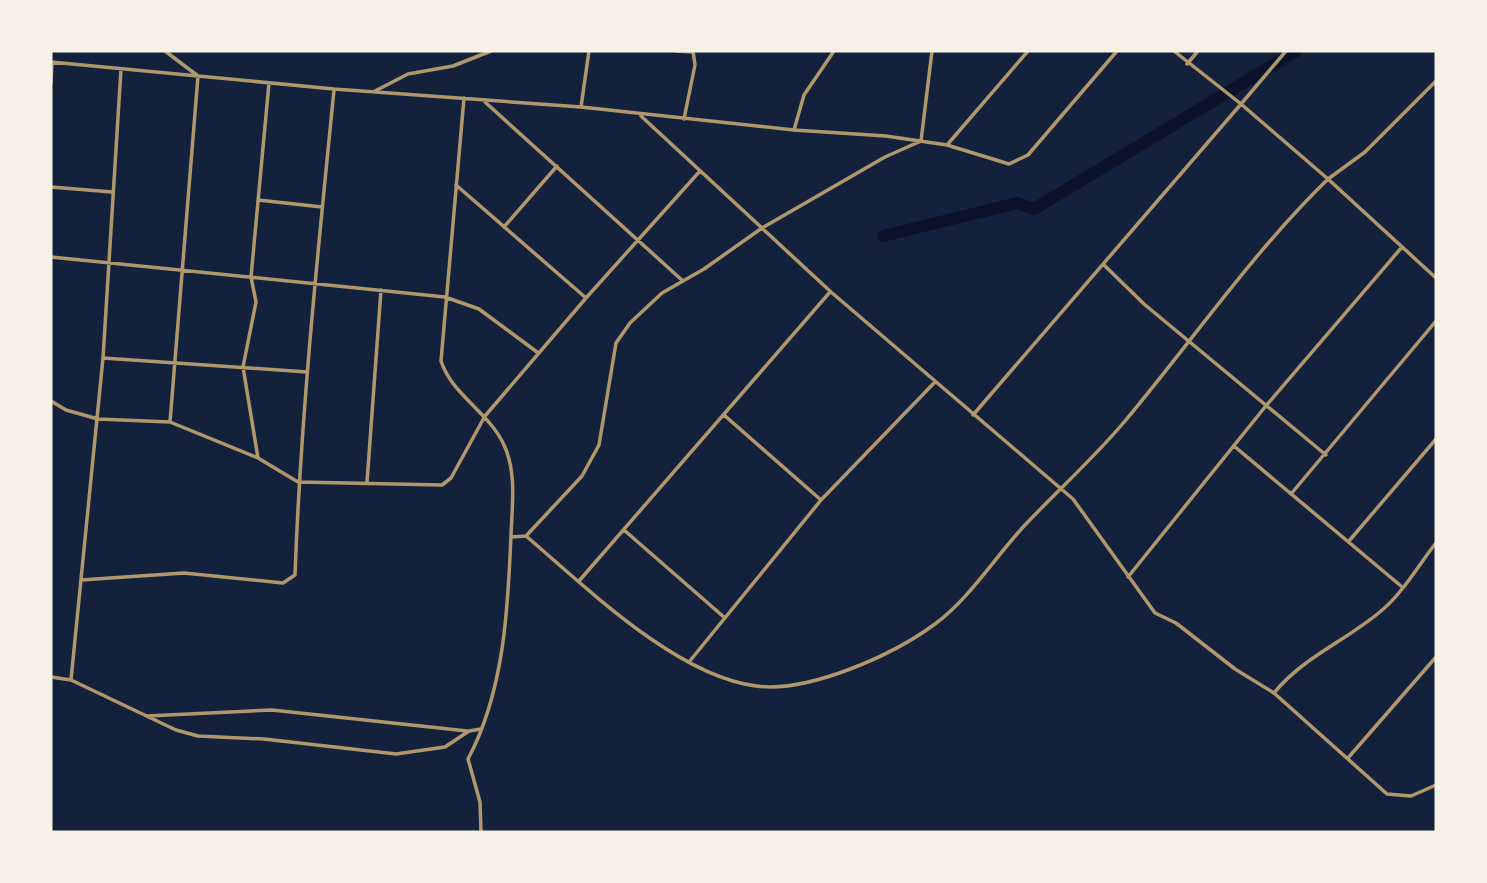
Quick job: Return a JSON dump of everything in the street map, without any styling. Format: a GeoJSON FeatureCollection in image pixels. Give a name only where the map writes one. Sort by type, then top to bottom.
{"type":"FeatureCollection","features":[{"type":"Feature","properties":{"kind":"street"},"geometry":{"type":"LineString","coordinates":[[165,51],[198,76]]}},
{"type":"Feature","properties":{"kind":"street"},"geometry":{"type":"LineString","coordinates":[[374,91],[408,74],[453,66],[478,52],[491,51]]}},
{"type":"Feature","properties":{"kind":"street"},"geometry":{"type":"LineString","coordinates":[[581,107],[589,51]]}},
{"type":"Feature","properties":{"kind":"street"},"geometry":{"type":"LineString","coordinates":[[676,51],[693,52],[695,65],[684,119]]}},
{"type":"Feature","properties":{"kind":"street"},"geometry":{"type":"LineString","coordinates":[[794,130],[804,95],[834,51]]}},
{"type":"Feature","properties":{"kind":"street"},"geometry":{"type":"LineString","coordinates":[[921,141],[932,51]]}},
{"type":"Feature","properties":{"kind":"street"},"geometry":{"type":"LineString","coordinates":[[947,145],[1028,51]]}},
{"type":"Feature","properties":{"kind":"street"},"geometry":{"type":"LineString","coordinates":[[51,83],[51,62],[334,89],[581,107],[921,141],[947,145],[1009,164],[1020,161],[1116,51]]}},
{"type":"Feature","properties":{"kind":"street"},"geometry":{"type":"LineString","coordinates":[[1174,51],[1328,179],[1436,278]]}},
{"type":"Feature","properties":{"kind":"street"},"geometry":{"type":"LineString","coordinates":[[1187,64],[1198,51]]}},
{"type":"Feature","properties":{"kind":"street"},"geometry":{"type":"LineString","coordinates":[[973,415],[1286,51]]}},
{"type":"Feature","properties":{"kind":"street"},"geometry":{"type":"LineString","coordinates":[[71,680],[103,358],[121,69]]}},
{"type":"Feature","properties":{"kind":"street"},"geometry":{"type":"LineString","coordinates":[[170,422],[172,362],[198,76]]}},
{"type":"Feature","properties":{"kind":"street"},"geometry":{"type":"LineString","coordinates":[[526,536],[658,644],[689,662],[754,686],[779,688],[829,678],[880,654],[936,624],[980,580],[1007,544],[1125,421],[1328,179],[1365,152],[1436,81]]}},
{"type":"Feature","properties":{"kind":"street"},"geometry":{"type":"LineString","coordinates":[[258,458],[243,367],[256,302],[251,277],[269,83]]}},
{"type":"Feature","properties":{"kind":"street"},"geometry":{"type":"LineString","coordinates":[[81,580],[184,573],[290,581],[295,575],[298,482],[314,283],[334,89]]}},
{"type":"Feature","properties":{"kind":"street"},"geometry":{"type":"LineString","coordinates":[[464,98],[441,361],[445,373],[485,416],[506,448],[511,473],[512,570],[505,628],[482,729],[468,759],[480,802],[481,832]]}},
{"type":"Feature","properties":{"kind":"street"},"geometry":{"type":"LineString","coordinates":[[483,100],[683,281]]}},
{"type":"Feature","properties":{"kind":"street"},"geometry":{"type":"LineString","coordinates":[[639,114],[831,292],[1073,499],[1155,614],[1176,623],[1235,669],[1274,693],[1387,794],[1410,796],[1436,785]]}},
{"type":"Feature","properties":{"kind":"street"},"geometry":{"type":"LineString","coordinates":[[511,537],[526,536],[582,476],[599,445],[616,343],[630,323],[662,293],[762,228],[885,157],[921,141]]}},
{"type":"Feature","properties":{"kind":"street"},"geometry":{"type":"LineString","coordinates":[[504,227],[557,166]]}},
{"type":"Feature","properties":{"kind":"street"},"geometry":{"type":"LineString","coordinates":[[51,401],[66,410],[97,419],[170,422],[258,458],[298,482],[442,485],[451,478],[485,416],[638,238],[700,171]]}},
{"type":"Feature","properties":{"kind":"street"},"geometry":{"type":"LineString","coordinates":[[456,185],[586,298]]}},
{"type":"Feature","properties":{"kind":"street"},"geometry":{"type":"LineString","coordinates":[[51,187],[112,192]]}},
{"type":"Feature","properties":{"kind":"street"},"geometry":{"type":"LineString","coordinates":[[258,200],[322,207]]}},
{"type":"Feature","properties":{"kind":"street"},"geometry":{"type":"LineString","coordinates":[[1127,578],[1265,407],[1402,247]]}},
{"type":"Feature","properties":{"kind":"street"},"geometry":{"type":"LineString","coordinates":[[51,257],[445,297],[479,309],[538,353]]}},
{"type":"Feature","properties":{"kind":"street"},"geometry":{"type":"LineString","coordinates":[[1104,265],[1144,304],[1326,455]]}},
{"type":"Feature","properties":{"kind":"street"},"geometry":{"type":"LineString","coordinates":[[367,482],[381,290]]}},
{"type":"Feature","properties":{"kind":"street"},"geometry":{"type":"LineString","coordinates":[[579,581],[831,292]]}},
{"type":"Feature","properties":{"kind":"street"},"geometry":{"type":"LineString","coordinates":[[1292,494],[1436,321]]}},
{"type":"Feature","properties":{"kind":"street"},"geometry":{"type":"LineString","coordinates":[[103,358],[307,372]]}},
{"type":"Feature","properties":{"kind":"street"},"geometry":{"type":"LineString","coordinates":[[689,662],[821,500],[935,383]]}},
{"type":"Feature","properties":{"kind":"street"},"geometry":{"type":"LineString","coordinates":[[724,415],[821,500]]}},
{"type":"Feature","properties":{"kind":"street"},"geometry":{"type":"LineString","coordinates":[[1349,541],[1436,439]]}},
{"type":"Feature","properties":{"kind":"street"},"geometry":{"type":"LineString","coordinates":[[1234,446],[1402,586]]}},
{"type":"Feature","properties":{"kind":"street"},"geometry":{"type":"LineString","coordinates":[[624,530],[725,618]]}},
{"type":"Feature","properties":{"kind":"street"},"geometry":{"type":"LineString","coordinates":[[1274,693],[1298,666],[1348,636],[1384,609],[1434,550],[1436,543]]}},
{"type":"Feature","properties":{"kind":"street"},"geometry":{"type":"LineString","coordinates":[[1348,759],[1436,657]]}},
{"type":"Feature","properties":{"kind":"street"},"geometry":{"type":"LineString","coordinates":[[51,677],[71,680],[145,716],[198,736],[264,739],[396,754],[445,747],[469,731]]}},
{"type":"Feature","properties":{"kind":"street"},"geometry":{"type":"LineString","coordinates":[[145,716],[272,710],[469,731],[482,729]]}},
{"type":"Feature","properties":{"kind":"waterway"},"geometry":{"type":"LineString","coordinates":[[883,236],[1017,203],[1034,209],[1296,51]]}}]}
